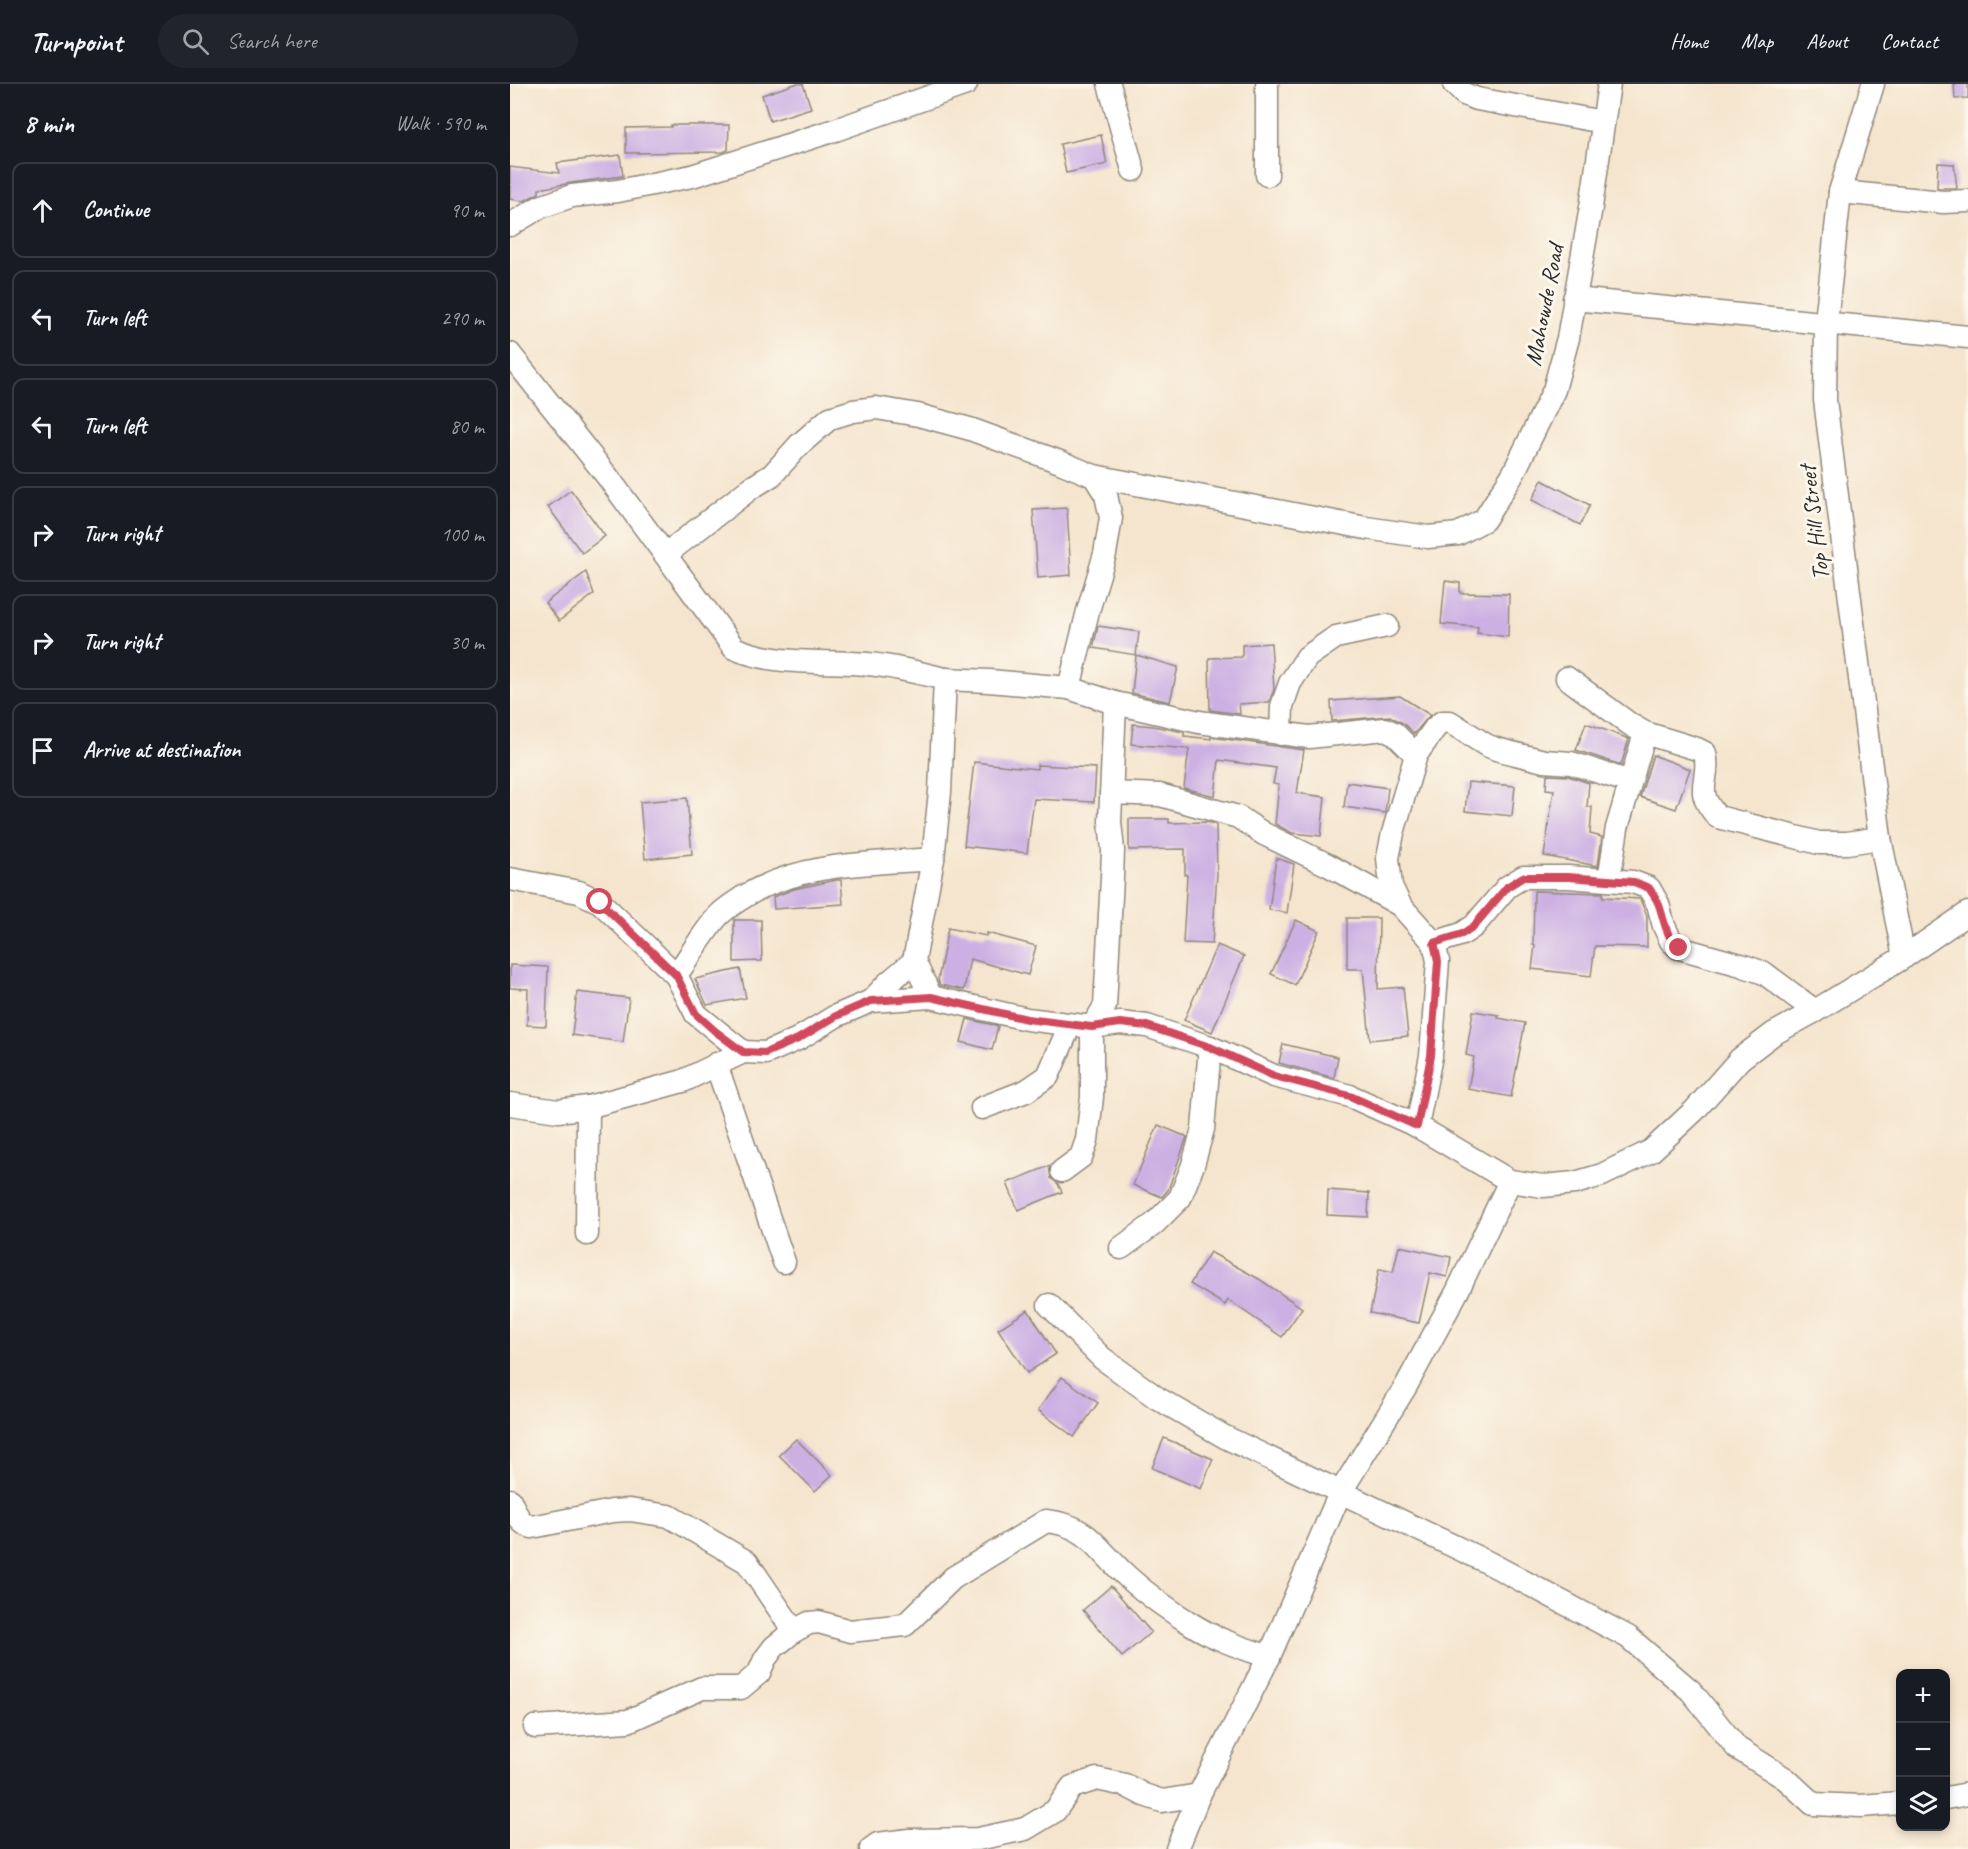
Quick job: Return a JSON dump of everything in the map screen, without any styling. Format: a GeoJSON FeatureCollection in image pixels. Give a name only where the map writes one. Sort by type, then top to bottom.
{"type":"FeatureCollection","features":[{"type":"Feature","properties":{"kind":"street"},"geometry":{"type":"LineString","coordinates":[[510,225],[540,207],[572,196],[618,191],[692,176],[857,123],[966,84]]}},
{"type":"Feature","properties":{"kind":"street"},"geometry":{"type":"LineString","coordinates":[[1109,84],[1133,171]]}},
{"type":"Feature","properties":{"kind":"street"},"geometry":{"type":"LineString","coordinates":[[1267,84],[1267,176]]}},
{"type":"Feature","properties":{"kind":"street"},"geometry":{"type":"LineString","coordinates":[[1454,84],[1464,94],[1477,99],[1603,122]]}},
{"type":"Feature","properties":{"kind":"street","name":"Mahowde Road"},"geometry":{"type":"LineString","coordinates":[[1094,476],[1366,528],[1428,537],[1458,534],[1484,520],[1513,474],[1554,390],[1568,338],[1591,207],[1609,84]]}},
{"type":"Feature","properties":{"kind":"street","name":"Top Hill Street"},"geometry":{"type":"LineString","coordinates":[[1873,84],[1840,192],[1826,322],[1825,400],[1880,838],[1904,957]]}},
{"type":"Feature","properties":{"kind":"street"},"geometry":{"type":"LineString","coordinates":[[1840,192],[1943,202],[1968,201]]}},
{"type":"Feature","properties":{"kind":"street"},"geometry":{"type":"LineString","coordinates":[[1574,299],[1968,337]]}},
{"type":"Feature","properties":{"kind":"street"},"geometry":{"type":"LineString","coordinates":[[510,354],[608,476],[734,648],[751,656],[897,667],[945,679],[1069,688],[1115,704],[1199,722],[1281,734],[1309,737],[1385,729],[1394,733],[1416,755]]}},
{"type":"Feature","properties":{"kind":"street"},"geometry":{"type":"LineString","coordinates":[[666,554],[751,488],[772,476],[799,445],[830,418],[852,411],[876,408],[918,415],[969,429],[1094,476],[1106,495],[1111,518],[1105,554],[1069,688]]}},
{"type":"Feature","properties":{"kind":"street"},"geometry":{"type":"LineString","coordinates":[[1281,734],[1282,705],[1290,683],[1306,657],[1336,637],[1387,626]]}},
{"type":"Feature","properties":{"kind":"street"},"geometry":{"type":"LineString","coordinates":[[1567,678],[1645,734],[1705,753],[1707,762],[1703,796],[1708,807],[1718,817],[1819,843],[1847,843],[1880,838]]}},
{"type":"Feature","properties":{"kind":"street"},"geometry":{"type":"LineString","coordinates":[[931,997],[914,961],[933,859],[940,792],[945,679]]}},
{"type":"Feature","properties":{"kind":"street"},"geometry":{"type":"LineString","coordinates":[[982,1107],[1026,1091],[1048,1076],[1081,1026],[1105,1006],[1113,850],[1110,822],[1115,704]]}},
{"type":"Feature","properties":{"kind":"street"},"geometry":{"type":"LineString","coordinates":[[1417,1126],[1431,1056],[1438,961],[1434,943],[1400,905],[1391,886],[1388,858],[1416,755],[1435,728],[1442,722],[1450,722],[1486,745],[1497,749],[1544,761],[1571,763],[1630,782]]}},
{"type":"Feature","properties":{"kind":"street"},"geometry":{"type":"LineString","coordinates":[[1609,880],[1617,828],[1645,734]]}},
{"type":"Feature","properties":{"kind":"street"},"geometry":{"type":"LineString","coordinates":[[1111,793],[1160,795],[1238,816],[1264,834],[1328,865],[1400,905]]}},
{"type":"Feature","properties":{"kind":"street"},"geometry":{"type":"LineString","coordinates":[[676,975],[718,915],[735,902],[778,879],[812,870],[856,864],[933,859]]}},
{"type":"Feature","properties":{"kind":"street"},"geometry":{"type":"LineString","coordinates":[[1434,943],[1462,934],[1474,926],[1507,887],[1523,877],[1568,877],[1634,882],[1649,888],[1658,904],[1671,941],[1679,948],[1764,973],[1815,1011]]}},
{"type":"Feature","properties":{"kind":"street"},"geometry":{"type":"LineString","coordinates":[[510,879],[579,892],[600,902],[676,975],[696,1014],[743,1052]]}},
{"type":"Feature","properties":{"kind":"street"},"geometry":{"type":"LineString","coordinates":[[510,1104],[558,1111],[588,1107],[683,1081],[743,1052],[765,1053],[798,1039],[836,1016],[871,1001],[931,997],[1027,1019],[1081,1026],[1120,1023],[1147,1026],[1210,1047],[1274,1076],[1350,1096],[1417,1126],[1510,1181],[1543,1186],[1575,1183],[1602,1175],[1651,1151],[1694,1111],[1740,1059],[1773,1034],[1904,957],[1968,913]]}},
{"type":"Feature","properties":{"kind":"street"},"geometry":{"type":"LineString","coordinates":[[871,1001],[914,961]]}},
{"type":"Feature","properties":{"kind":"street"},"geometry":{"type":"LineString","coordinates":[[1062,1171],[1081,1157],[1087,1140],[1092,1097],[1081,1026]]}},
{"type":"Feature","properties":{"kind":"street"},"geometry":{"type":"LineString","coordinates":[[1121,1248],[1154,1224],[1180,1198],[1193,1165],[1203,1129],[1210,1047]]}},
{"type":"Feature","properties":{"kind":"street"},"geometry":{"type":"LineString","coordinates":[[716,1064],[784,1262]]}},
{"type":"Feature","properties":{"kind":"street"},"geometry":{"type":"LineString","coordinates":[[587,1234],[588,1107]]}},
{"type":"Feature","properties":{"kind":"street"},"geometry":{"type":"LineString","coordinates":[[1178,1849],[1199,1796],[1269,1657],[1340,1493],[1406,1386],[1457,1292],[1510,1181]]}},
{"type":"Feature","properties":{"kind":"street"},"geometry":{"type":"LineString","coordinates":[[1049,1305],[1102,1358],[1157,1398],[1225,1437],[1489,1563],[1629,1637],[1691,1691],[1737,1748],[1786,1779],[1813,1804],[1861,1806],[1896,1803]]}},
{"type":"Feature","properties":{"kind":"street"},"geometry":{"type":"LineString","coordinates":[[510,1500],[518,1518],[524,1525],[532,1527],[612,1511],[630,1510],[669,1516],[747,1562],[794,1631]]}},
{"type":"Feature","properties":{"kind":"street"},"geometry":{"type":"LineString","coordinates":[[535,1727],[628,1721],[702,1688],[741,1688],[759,1673],[774,1647],[794,1631],[809,1623],[819,1622],[850,1631],[905,1624],[953,1578],[1046,1521],[1063,1522],[1080,1530],[1130,1579],[1192,1625],[1220,1640],[1269,1657]]}},
{"type":"Feature","properties":{"kind":"street"},"geometry":{"type":"LineString","coordinates":[[871,1849],[878,1844],[909,1840],[978,1839],[1025,1829],[1055,1811],[1072,1787],[1097,1779],[1125,1785],[1162,1801],[1199,1796]]}},
{"type":"Feature","properties":{"kind":"street"},"geometry":{"type":"LineString","coordinates":[[1950,1797],[1968,1794]]}},
{"type":"Feature","properties":{"kind":"building"},"geometry":{"type":"Polygon","coordinates":[[[795,84],[803,84],[811,108],[770,121],[762,95],[795,84]]]}},
{"type":"Feature","properties":{"kind":"building"},"geometry":{"type":"Polygon","coordinates":[[[1954,84],[1968,84],[1968,98],[1955,99],[1954,84]]]}},
{"type":"Feature","properties":{"kind":"building"},"geometry":{"type":"Polygon","coordinates":[[[671,125],[729,125],[728,150],[723,152],[626,153],[626,128],[671,127],[671,125]]]}},
{"type":"Feature","properties":{"kind":"building"},"geometry":{"type":"Polygon","coordinates":[[[1101,135],[1107,164],[1066,173],[1060,144],[1101,135]]]}},
{"type":"Feature","properties":{"kind":"building"},"geometry":{"type":"Polygon","coordinates":[[[620,155],[623,176],[539,189],[539,193],[524,201],[510,199],[510,167],[559,173],[557,163],[620,155]]]}},
{"type":"Feature","properties":{"kind":"building"},"geometry":{"type":"Polygon","coordinates":[[[1938,163],[1954,164],[1957,188],[1937,188],[1938,163]]]}},
{"type":"Feature","properties":{"kind":"building"},"geometry":{"type":"Polygon","coordinates":[[[1542,480],[1590,505],[1580,525],[1532,500],[1542,480]]]}},
{"type":"Feature","properties":{"kind":"building"},"geometry":{"type":"Polygon","coordinates":[[[571,490],[605,536],[582,553],[548,507],[571,490]]]}},
{"type":"Feature","properties":{"kind":"building"},"geometry":{"type":"Polygon","coordinates":[[[1067,508],[1071,575],[1038,578],[1033,510],[1067,508]]]}},
{"type":"Feature","properties":{"kind":"building"},"geometry":{"type":"Polygon","coordinates":[[[586,572],[594,594],[559,621],[545,603],[586,572]]]}},
{"type":"Feature","properties":{"kind":"building"},"geometry":{"type":"Polygon","coordinates":[[[1445,581],[1460,583],[1460,593],[1509,594],[1508,637],[1477,633],[1478,627],[1441,624],[1445,581]]]}},
{"type":"Feature","properties":{"kind":"building"},"geometry":{"type":"Polygon","coordinates":[[[1098,626],[1139,632],[1136,655],[1093,648],[1098,626]]]}},
{"type":"Feature","properties":{"kind":"building"},"geometry":{"type":"Polygon","coordinates":[[[1271,643],[1274,689],[1269,702],[1239,704],[1240,714],[1210,710],[1209,658],[1242,657],[1242,645],[1271,643]]]}},
{"type":"Feature","properties":{"kind":"building"},"geometry":{"type":"Polygon","coordinates":[[[1136,655],[1178,667],[1170,702],[1132,693],[1136,655]]]}},
{"type":"Feature","properties":{"kind":"building"},"geometry":{"type":"Polygon","coordinates":[[[1400,696],[1430,715],[1414,734],[1403,723],[1390,716],[1332,721],[1331,701],[1400,696]]]}},
{"type":"Feature","properties":{"kind":"building"},"geometry":{"type":"Polygon","coordinates":[[[1586,723],[1629,739],[1621,765],[1576,750],[1586,723]]]}},
{"type":"Feature","properties":{"kind":"building"},"geometry":{"type":"Polygon","coordinates":[[[1133,724],[1184,732],[1184,736],[1211,739],[1211,737],[1304,750],[1297,793],[1325,797],[1321,836],[1292,833],[1275,824],[1279,785],[1273,784],[1276,768],[1219,760],[1215,796],[1184,788],[1189,749],[1131,744],[1133,724]]]}},
{"type":"Feature","properties":{"kind":"building"},"geometry":{"type":"Polygon","coordinates":[[[1653,755],[1690,769],[1676,809],[1640,797],[1653,755]]]}},
{"type":"Feature","properties":{"kind":"building"},"geometry":{"type":"Polygon","coordinates":[[[974,762],[1037,769],[1037,765],[1096,768],[1094,802],[1034,799],[1027,853],[964,846],[974,762]]]}},
{"type":"Feature","properties":{"kind":"building"},"geometry":{"type":"Polygon","coordinates":[[[1547,775],[1568,776],[1589,783],[1587,807],[1592,807],[1590,834],[1602,837],[1598,866],[1544,856],[1554,790],[1546,789],[1547,775]]]}},
{"type":"Feature","properties":{"kind":"building"},"geometry":{"type":"Polygon","coordinates":[[[1347,782],[1388,788],[1385,813],[1344,807],[1347,782]]]}},
{"type":"Feature","properties":{"kind":"building"},"geometry":{"type":"Polygon","coordinates":[[[1468,782],[1515,786],[1512,816],[1465,811],[1468,782]]]}},
{"type":"Feature","properties":{"kind":"building"},"geometry":{"type":"Polygon","coordinates":[[[687,798],[692,854],[645,859],[640,802],[687,798]]]}},
{"type":"Feature","properties":{"kind":"building"},"geometry":{"type":"Polygon","coordinates":[[[1129,819],[1169,819],[1169,823],[1207,822],[1216,825],[1217,874],[1212,944],[1183,943],[1187,875],[1185,875],[1185,849],[1129,850],[1129,819]]]}},
{"type":"Feature","properties":{"kind":"building"},"geometry":{"type":"Polygon","coordinates":[[[1276,858],[1294,864],[1287,913],[1269,910],[1276,858]]]}},
{"type":"Feature","properties":{"kind":"building"},"geometry":{"type":"Polygon","coordinates":[[[841,880],[843,904],[774,909],[773,897],[794,889],[841,880]]]}},
{"type":"Feature","properties":{"kind":"building"},"geometry":{"type":"Polygon","coordinates":[[[1534,891],[1603,893],[1603,897],[1640,899],[1647,916],[1647,947],[1595,946],[1591,976],[1532,969],[1535,945],[1533,945],[1534,891]]]}},
{"type":"Feature","properties":{"kind":"building"},"geometry":{"type":"Polygon","coordinates":[[[1347,918],[1379,918],[1378,989],[1403,987],[1408,1036],[1370,1040],[1363,969],[1347,969],[1347,918]]]}},
{"type":"Feature","properties":{"kind":"building"},"geometry":{"type":"Polygon","coordinates":[[[734,920],[761,920],[762,961],[734,962],[734,920]]]}},
{"type":"Feature","properties":{"kind":"building"},"geometry":{"type":"Polygon","coordinates":[[[1296,920],[1319,931],[1295,985],[1271,974],[1296,920]]]}},
{"type":"Feature","properties":{"kind":"building"},"geometry":{"type":"Polygon","coordinates":[[[948,928],[986,936],[987,933],[1036,946],[1028,975],[970,959],[964,990],[940,985],[938,980],[948,928]]]}},
{"type":"Feature","properties":{"kind":"building"},"geometry":{"type":"Polygon","coordinates":[[[1217,945],[1244,956],[1212,1032],[1184,1020],[1217,945]]]}},
{"type":"Feature","properties":{"kind":"building"},"geometry":{"type":"Polygon","coordinates":[[[510,965],[548,967],[546,1026],[527,1025],[528,989],[510,988],[510,965]]]}},
{"type":"Feature","properties":{"kind":"building"},"geometry":{"type":"Polygon","coordinates":[[[740,969],[746,998],[707,1005],[695,979],[740,969]]]}},
{"type":"Feature","properties":{"kind":"building"},"geometry":{"type":"Polygon","coordinates":[[[577,992],[629,998],[623,1042],[572,1035],[577,992]]]}},
{"type":"Feature","properties":{"kind":"building"},"geometry":{"type":"Polygon","coordinates":[[[1473,1011],[1499,1015],[1498,1018],[1525,1023],[1511,1097],[1468,1089],[1474,1057],[1466,1055],[1473,1011]]]}},
{"type":"Feature","properties":{"kind":"building"},"geometry":{"type":"Polygon","coordinates":[[[967,1019],[998,1026],[992,1050],[961,1042],[967,1019]]]}},
{"type":"Feature","properties":{"kind":"building"},"geometry":{"type":"Polygon","coordinates":[[[1283,1044],[1338,1057],[1334,1078],[1279,1063],[1283,1044]]]}},
{"type":"Feature","properties":{"kind":"building"},"geometry":{"type":"Polygon","coordinates":[[[1158,1125],[1187,1137],[1168,1190],[1162,1197],[1133,1185],[1158,1125]]]}},
{"type":"Feature","properties":{"kind":"building"},"geometry":{"type":"Polygon","coordinates":[[[1049,1166],[1051,1178],[1062,1192],[1018,1210],[1007,1183],[1049,1166]]]}},
{"type":"Feature","properties":{"kind":"building"},"geometry":{"type":"Polygon","coordinates":[[[1328,1190],[1369,1193],[1368,1217],[1327,1215],[1328,1190]]]}},
{"type":"Feature","properties":{"kind":"building"},"geometry":{"type":"Polygon","coordinates":[[[1399,1246],[1451,1257],[1447,1277],[1430,1273],[1419,1323],[1370,1313],[1379,1269],[1393,1272],[1399,1246]]]}},
{"type":"Feature","properties":{"kind":"building"},"geometry":{"type":"Polygon","coordinates":[[[1210,1252],[1259,1279],[1302,1308],[1282,1337],[1228,1300],[1225,1305],[1190,1284],[1210,1252]]]}},
{"type":"Feature","properties":{"kind":"building"},"geometry":{"type":"Polygon","coordinates":[[[1028,1310],[1056,1354],[1027,1373],[998,1329],[1028,1310]]]}},
{"type":"Feature","properties":{"kind":"building"},"geometry":{"type":"Polygon","coordinates":[[[1062,1377],[1098,1403],[1074,1437],[1038,1410],[1062,1377]]]}},
{"type":"Feature","properties":{"kind":"building"},"geometry":{"type":"Polygon","coordinates":[[[1164,1438],[1213,1459],[1201,1489],[1152,1468],[1164,1438]]]}},
{"type":"Feature","properties":{"kind":"building"},"geometry":{"type":"Polygon","coordinates":[[[796,1439],[832,1475],[815,1491],[779,1455],[796,1439]]]}},
{"type":"Feature","properties":{"kind":"building"},"geometry":{"type":"Polygon","coordinates":[[[1111,1586],[1151,1632],[1122,1657],[1083,1610],[1111,1586]]]}},
{"type":"Feature","properties":{"kind":"route"},"geometry":{"type":"LineString","coordinates":[[600,902],[676,975],[696,1014],[743,1052],[765,1053],[798,1039],[836,1016],[871,1001],[931,997],[1027,1019],[1070,1025],[1092,1027],[1120,1023],[1147,1026],[1210,1047],[1274,1076],[1350,1096],[1417,1126],[1431,1056],[1438,961],[1434,943],[1462,934],[1474,926],[1507,887],[1523,877],[1539,876],[1634,882],[1649,888],[1658,904],[1671,941],[1679,948]]}}]}
